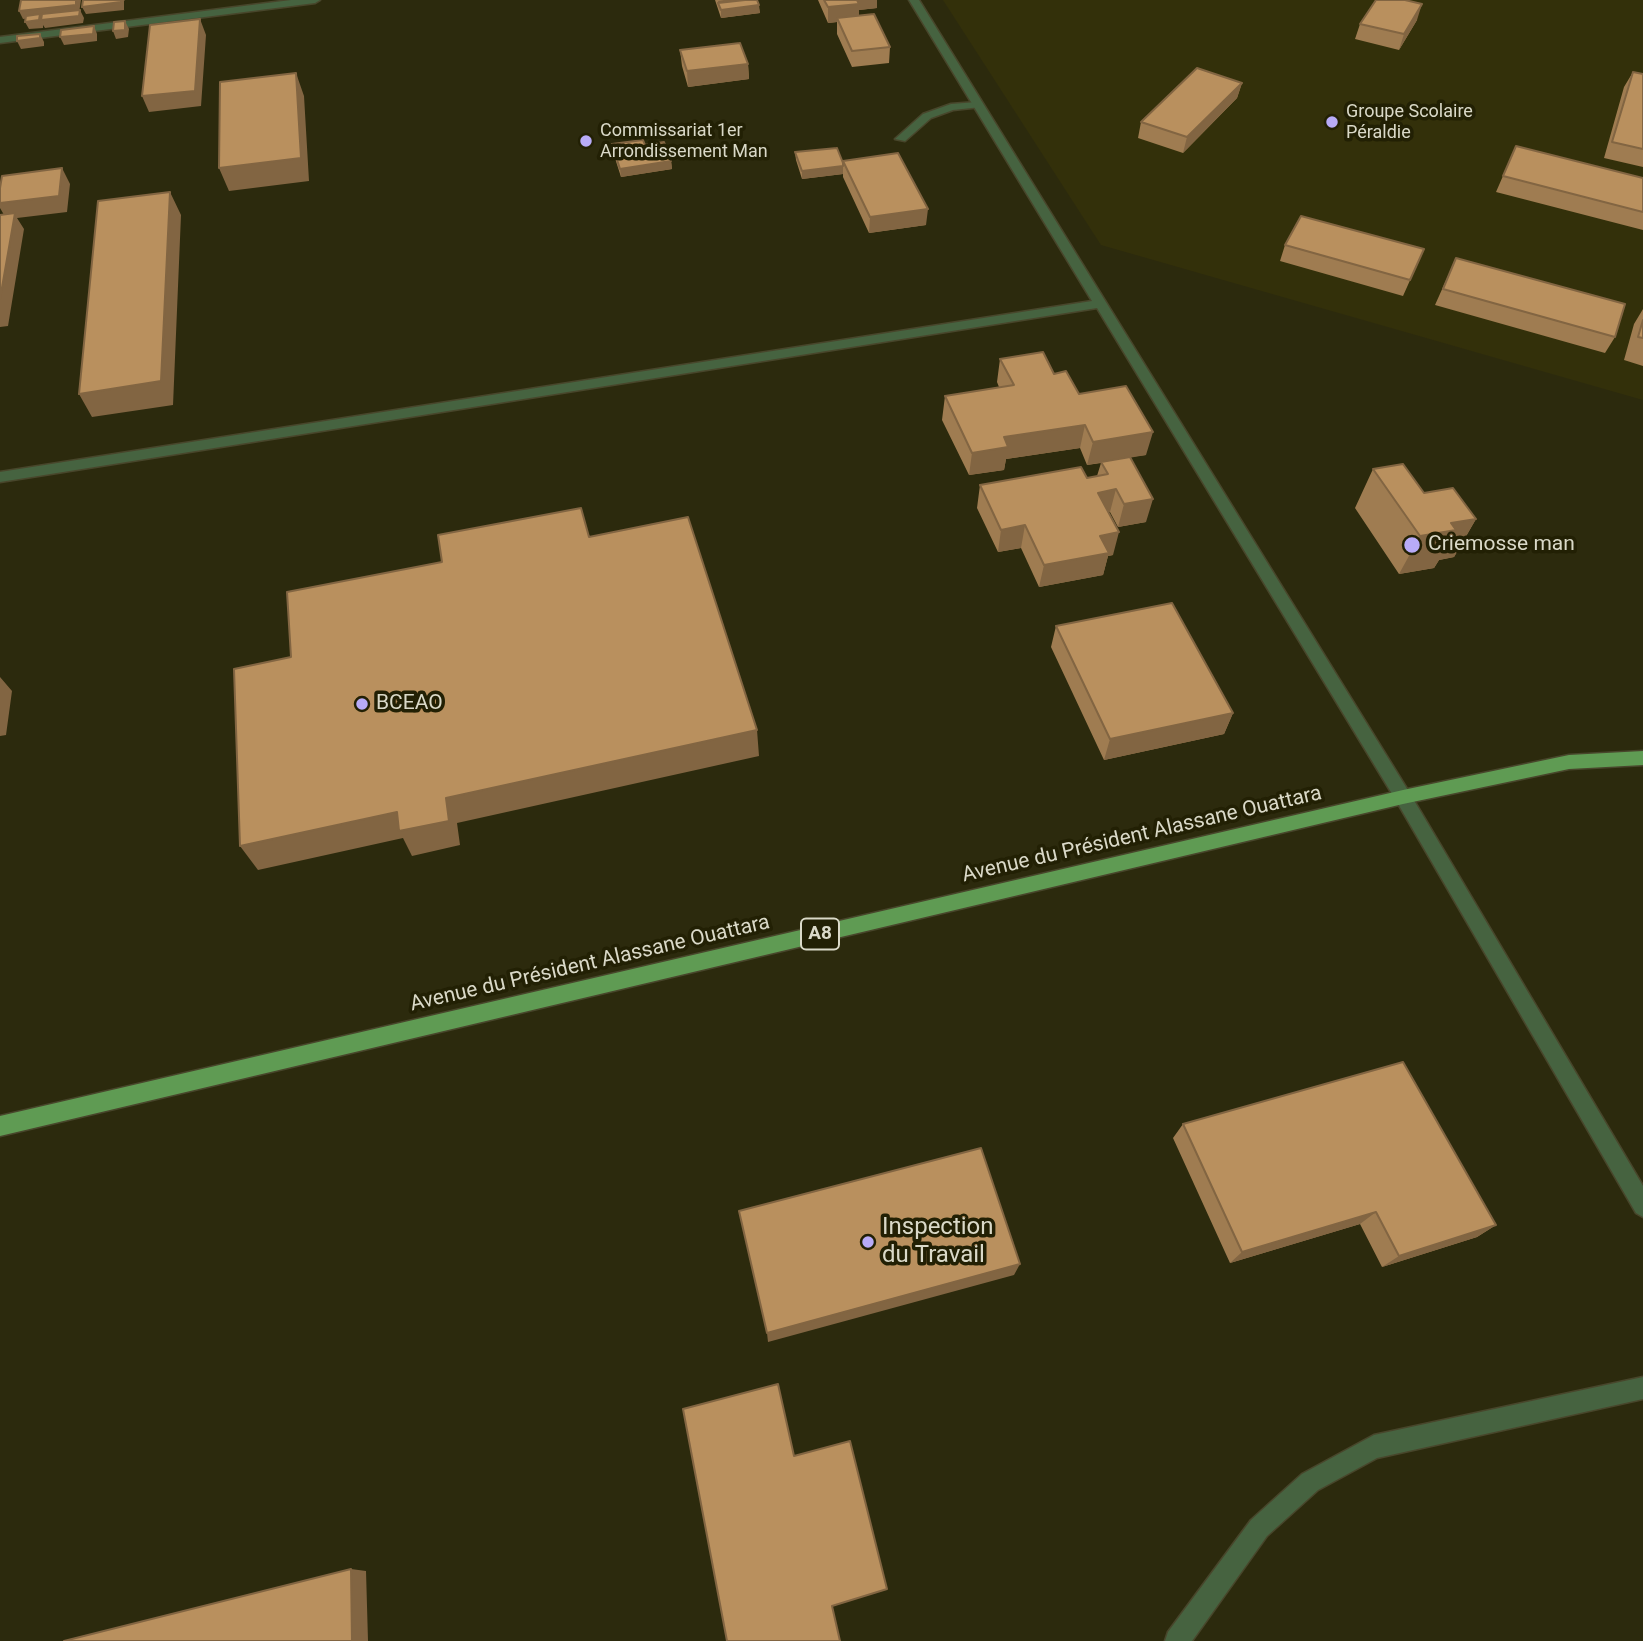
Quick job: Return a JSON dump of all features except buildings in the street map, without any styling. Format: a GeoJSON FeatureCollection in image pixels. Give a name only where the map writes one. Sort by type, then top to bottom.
{"type":"FeatureCollection","features":[{"type":"Feature","properties":{"kind":"main road","name":"Avenue du Président Alassane Ouattara"},"geometry":{"type":"LineString","coordinates":[[0,1126],[1403,797],[1569,762],[1643,758]]}},
{"type":"Feature","properties":{"kind":"street"},"geometry":{"type":"LineString","coordinates":[[0,40],[315,0]]}},
{"type":"Feature","properties":{"kind":"street"},"geometry":{"type":"LineString","coordinates":[[914,0],[1403,797],[1643,1206]]}},
{"type":"Feature","properties":{"kind":"street"},"geometry":{"type":"LineString","coordinates":[[901,139],[927,116],[951,107],[977,105]]}},
{"type":"Feature","properties":{"kind":"street"},"geometry":{"type":"LineString","coordinates":[[0,477],[1100,304]]}},
{"type":"Feature","properties":{"kind":"street"},"geometry":{"type":"LineString","coordinates":[[1177,1641],[1259,1528],[1310,1482],[1374,1447],[1643,1388]]}},
{"type":"Feature","properties":{"kind":"shaded area","name":"Groupe Scolaire Péraldie"},"geometry":{"type":"Polygon","coordinates":[[[943,0],[1643,0],[1643,400],[1101,245],[943,0]]]}},
{"type":"Feature","properties":{"kind":"place","name":"Groupe Scolaire Péraldie"},"geometry":{"type":"Point","coordinates":[1332,122]}},
{"type":"Feature","properties":{"kind":"place","name":"Commissariat 1er Arrondissement Man"},"geometry":{"type":"Point","coordinates":[586,141]}},
{"type":"Feature","properties":{"kind":"place","name":"Criemosse man"},"geometry":{"type":"Point","coordinates":[1412,545]}},
{"type":"Feature","properties":{"kind":"place","name":"BCEAO"},"geometry":{"type":"Point","coordinates":[362,704]}},
{"type":"Feature","properties":{"kind":"place","name":"Inspection du Travail"},"geometry":{"type":"Point","coordinates":[868,1242]}}]}
